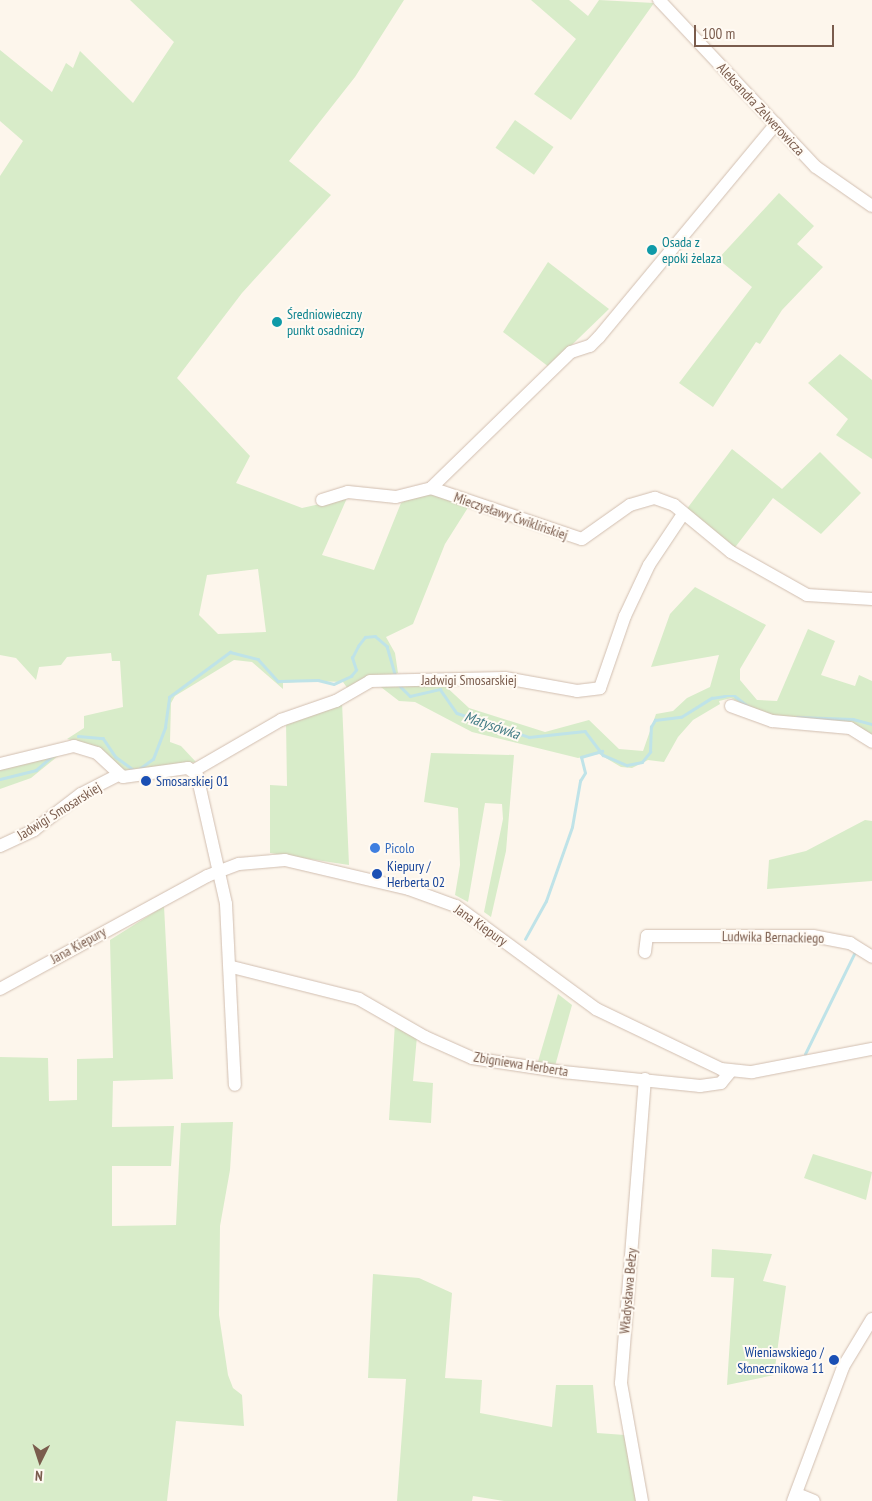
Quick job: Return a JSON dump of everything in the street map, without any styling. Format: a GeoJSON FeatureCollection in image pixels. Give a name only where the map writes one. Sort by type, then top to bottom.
{"type":"FeatureCollection","features":[{"type":"Feature","properties":{"kind":"street","name":"Aleksandra Zelwerowicza"},"geometry":{"type":"LineString","coordinates":[[660,0],[822,173],[872,206]]}},
{"type":"Feature","properties":{"kind":"street"},"geometry":{"type":"LineString","coordinates":[[322,500],[348,492],[396,497],[431,488],[571,352],[590,346],[599,337],[776,124]]}},
{"type":"Feature","properties":{"kind":"street","name":"Mieczysławy Ćwiklińskiej"},"geometry":{"type":"LineString","coordinates":[[431,488],[578,539],[592,536],[630,505],[646,498],[664,500],[724,548],[807,595],[872,599]]}},
{"type":"Feature","properties":{"kind":"street","name":"Jadwigi Smosarskiej"},"geometry":{"type":"LineString","coordinates":[[0,764],[64,747],[83,746],[97,753],[118,775],[129,778],[182,768],[193,770],[291,716],[336,701],[370,681],[389,678],[404,680],[505,678],[577,691],[600,688],[625,616],[649,565],[683,514]]}},
{"type":"Feature","properties":{"kind":"street"},"geometry":{"type":"LineString","coordinates":[[731,706],[772,721],[850,728],[872,742]]}},
{"type":"Feature","properties":{"kind":"street"},"geometry":{"type":"LineString","coordinates":[[193,770],[200,780],[220,870],[232,967],[235,1086]]}},
{"type":"Feature","properties":{"kind":"street","name":"Jadwigi Smosarskiej"},"geometry":{"type":"LineString","coordinates":[[0,846],[34,830],[81,794],[118,775]]}},
{"type":"Feature","properties":{"kind":"street","name":"Jana Kiepury"},"geometry":{"type":"LineString","coordinates":[[0,989],[220,870],[248,863],[297,862],[438,898],[475,918],[596,1009],[730,1072],[762,1071],[872,1049]]}},
{"type":"Feature","properties":{"kind":"street","name":"Ludwika Bernackiego"},"geometry":{"type":"LineString","coordinates":[[645,952],[647,936],[828,937],[850,943],[872,957]]}},
{"type":"Feature","properties":{"kind":"street","name":"Zbigniewa Herberta"},"geometry":{"type":"LineString","coordinates":[[232,967],[359,999],[425,1038],[472,1058],[563,1072],[710,1086],[721,1083],[730,1072]]}},
{"type":"Feature","properties":{"kind":"street","name":"Władysława Bełzy"},"geometry":{"type":"LineString","coordinates":[[642,1501],[621,1382],[645,1079]]}},
{"type":"Feature","properties":{"kind":"street"},"geometry":{"type":"LineString","coordinates":[[814,1501],[795,1497],[843,1367],[872,1318]]}},
{"type":"Feature","properties":{"kind":"green space"},"geometry":{"type":"Polygon","coordinates":[[[130,0],[404,0],[355,77],[289,161],[331,195],[242,293],[177,378],[250,456],[236,483],[302,508],[347,498],[322,555],[374,570],[401,503],[421,491],[469,506],[445,544],[413,624],[386,637],[395,653],[398,673],[348,689],[343,682],[312,681],[283,683],[283,689],[252,662],[234,660],[175,696],[171,703],[170,742],[181,746],[196,762],[125,774],[80,742],[67,739],[84,728],[84,716],[123,707],[120,661],[112,661],[111,653],[67,657],[61,665],[39,667],[36,680],[16,658],[0,655],[0,176],[23,141],[0,121],[0,50],[52,92],[66,63],[73,68],[80,51],[133,103],[174,42],[130,0]],[[258,569],[207,575],[199,615],[218,634],[266,632],[258,569]]]}},
{"type":"Feature","properties":{"kind":"green space"},"geometry":{"type":"Polygon","coordinates":[[[531,0],[569,0],[588,16],[599,0],[654,3],[571,120],[534,94],[576,39],[531,0]]]}},
{"type":"Feature","properties":{"kind":"green space"},"geometry":{"type":"Polygon","coordinates":[[[515,120],[554,147],[534,175],[495,148],[515,120]]]}},
{"type":"Feature","properties":{"kind":"green space"},"geometry":{"type":"Polygon","coordinates":[[[779,193],[814,226],[797,244],[823,267],[782,310],[760,344],[756,342],[713,407],[679,383],[752,287],[718,259],[779,193]]]}},
{"type":"Feature","properties":{"kind":"green space"},"geometry":{"type":"Polygon","coordinates":[[[548,262],[609,309],[549,367],[503,332],[548,262]]]}},
{"type":"Feature","properties":{"kind":"green space"},"geometry":{"type":"Polygon","coordinates":[[[840,354],[872,380],[872,459],[836,435],[848,419],[808,383],[840,354]]]}},
{"type":"Feature","properties":{"kind":"green space"},"geometry":{"type":"Polygon","coordinates":[[[732,449],[782,489],[820,452],[861,493],[821,534],[773,498],[733,550],[686,510],[732,449]]]}},
{"type":"Feature","properties":{"kind":"green space"},"geometry":{"type":"Polygon","coordinates":[[[695,587],[766,625],[740,669],[740,680],[757,700],[777,701],[808,629],[835,641],[821,675],[855,686],[859,675],[872,681],[872,738],[851,722],[773,719],[731,698],[719,701],[720,704],[693,720],[678,737],[664,762],[648,760],[632,768],[621,767],[599,754],[578,758],[472,732],[415,702],[399,701],[377,684],[441,682],[469,708],[545,732],[589,720],[619,749],[643,751],[656,714],[673,711],[687,698],[710,687],[719,655],[651,667],[670,614],[695,587]]]}},
{"type":"Feature","properties":{"kind":"green space"},"geometry":{"type":"Polygon","coordinates":[[[342,702],[349,865],[270,853],[270,785],[287,786],[286,722],[342,702]]]}},
{"type":"Feature","properties":{"kind":"green space"},"geometry":{"type":"Polygon","coordinates":[[[63,752],[31,778],[0,789],[0,768],[63,752]]]}},
{"type":"Feature","properties":{"kind":"green space"},"geometry":{"type":"Polygon","coordinates":[[[431,753],[514,755],[506,851],[491,917],[484,912],[503,819],[502,804],[485,803],[468,902],[455,895],[460,865],[458,808],[424,802],[431,753]]]}},
{"type":"Feature","properties":{"kind":"green space"},"geometry":{"type":"Polygon","coordinates":[[[865,820],[872,821],[872,881],[767,889],[769,860],[806,851],[865,820]]]}},
{"type":"Feature","properties":{"kind":"green space"},"geometry":{"type":"Polygon","coordinates":[[[164,906],[173,1079],[113,1081],[112,1127],[174,1126],[171,1166],[112,1166],[112,1226],[176,1225],[181,1123],[233,1122],[230,1170],[220,1226],[219,1315],[228,1375],[233,1388],[242,1395],[244,1426],[176,1421],[167,1501],[0,1501],[0,1057],[48,1058],[49,1101],[77,1100],[77,1059],[113,1058],[110,940],[164,906]]]}},
{"type":"Feature","properties":{"kind":"green space"},"geometry":{"type":"Polygon","coordinates":[[[558,994],[572,1005],[555,1066],[537,1065],[558,994]]]}},
{"type":"Feature","properties":{"kind":"green space"},"geometry":{"type":"Polygon","coordinates":[[[395,1023],[417,1036],[413,1081],[433,1083],[431,1123],[389,1120],[395,1023]]]}},
{"type":"Feature","properties":{"kind":"green space"},"geometry":{"type":"Polygon","coordinates":[[[813,1154],[872,1172],[866,1200],[804,1178],[813,1154]]]}},
{"type":"Feature","properties":{"kind":"green space"},"geometry":{"type":"Polygon","coordinates":[[[712,1249],[772,1254],[763,1281],[786,1286],[774,1375],[727,1385],[734,1278],[711,1277],[712,1249]]]}},
{"type":"Feature","properties":{"kind":"green space"},"geometry":{"type":"Polygon","coordinates":[[[373,1274],[419,1278],[452,1293],[445,1378],[482,1380],[480,1413],[552,1427],[556,1385],[593,1385],[597,1433],[625,1435],[639,1501],[504,1501],[473,1496],[472,1501],[397,1501],[406,1379],[368,1378],[373,1274]]]}},
{"type":"Feature","properties":{"kind":"waterway","name":"Matysówka"},"geometry":{"type":"LineString","coordinates":[[139,769],[153,759],[165,727],[169,697],[230,652],[258,659],[278,681],[318,680],[334,684],[351,676],[356,670],[352,658],[358,646],[365,637],[375,636],[387,646],[396,677]]}},
{"type":"Feature","properties":{"kind":"waterway","name":"Matysówka"},"geometry":{"type":"LineString","coordinates":[[398,684],[410,696],[440,689],[457,713],[529,737],[585,731],[603,755],[627,765],[642,762],[650,752],[651,727],[655,720],[681,717],[712,698],[725,696],[735,696],[749,707]]}},
{"type":"Feature","properties":{"kind":"waterway","name":"Matysówka"},"geometry":{"type":"LineString","coordinates":[[797,717],[853,719],[872,724]]}},
{"type":"Feature","properties":{"kind":"waterway","name":"Matysówka"},"geometry":{"type":"LineString","coordinates":[[78,736],[103,738],[116,757],[134,770]]}},
{"type":"Feature","properties":{"kind":"waterway"},"geometry":{"type":"LineString","coordinates":[[525,939],[546,901],[572,827],[580,781],[585,773],[581,757],[602,751]]}},
{"type":"Feature","properties":{"kind":"waterway","name":"Matysówka"},"geometry":{"type":"LineString","coordinates":[[0,779],[36,770],[52,756]]}},
{"type":"Feature","properties":{"kind":"waterway"},"geometry":{"type":"LineString","coordinates":[[805,1054],[855,952]]}},
{"type":"Feature","properties":{"kind":"place","name":"Osada z epoki żelaza"},"geometry":{"type":"Point","coordinates":[652,250]}},
{"type":"Feature","properties":{"kind":"place","name":"Średniowieczny punkt osadniczy"},"geometry":{"type":"Point","coordinates":[277,322]}},
{"type":"Feature","properties":{"kind":"place","name":"Smosarskiej 01"},"geometry":{"type":"Point","coordinates":[146,781]}},
{"type":"Feature","properties":{"kind":"place","name":"Picolo"},"geometry":{"type":"Point","coordinates":[375,848]}},
{"type":"Feature","properties":{"kind":"place","name":"Kiepury / Herberta 02"},"geometry":{"type":"Point","coordinates":[377,874]}},
{"type":"Feature","properties":{"kind":"place","name":"Wieniawskiego / Słonecznikowa 11"},"geometry":{"type":"Point","coordinates":[834,1360]}}]}
